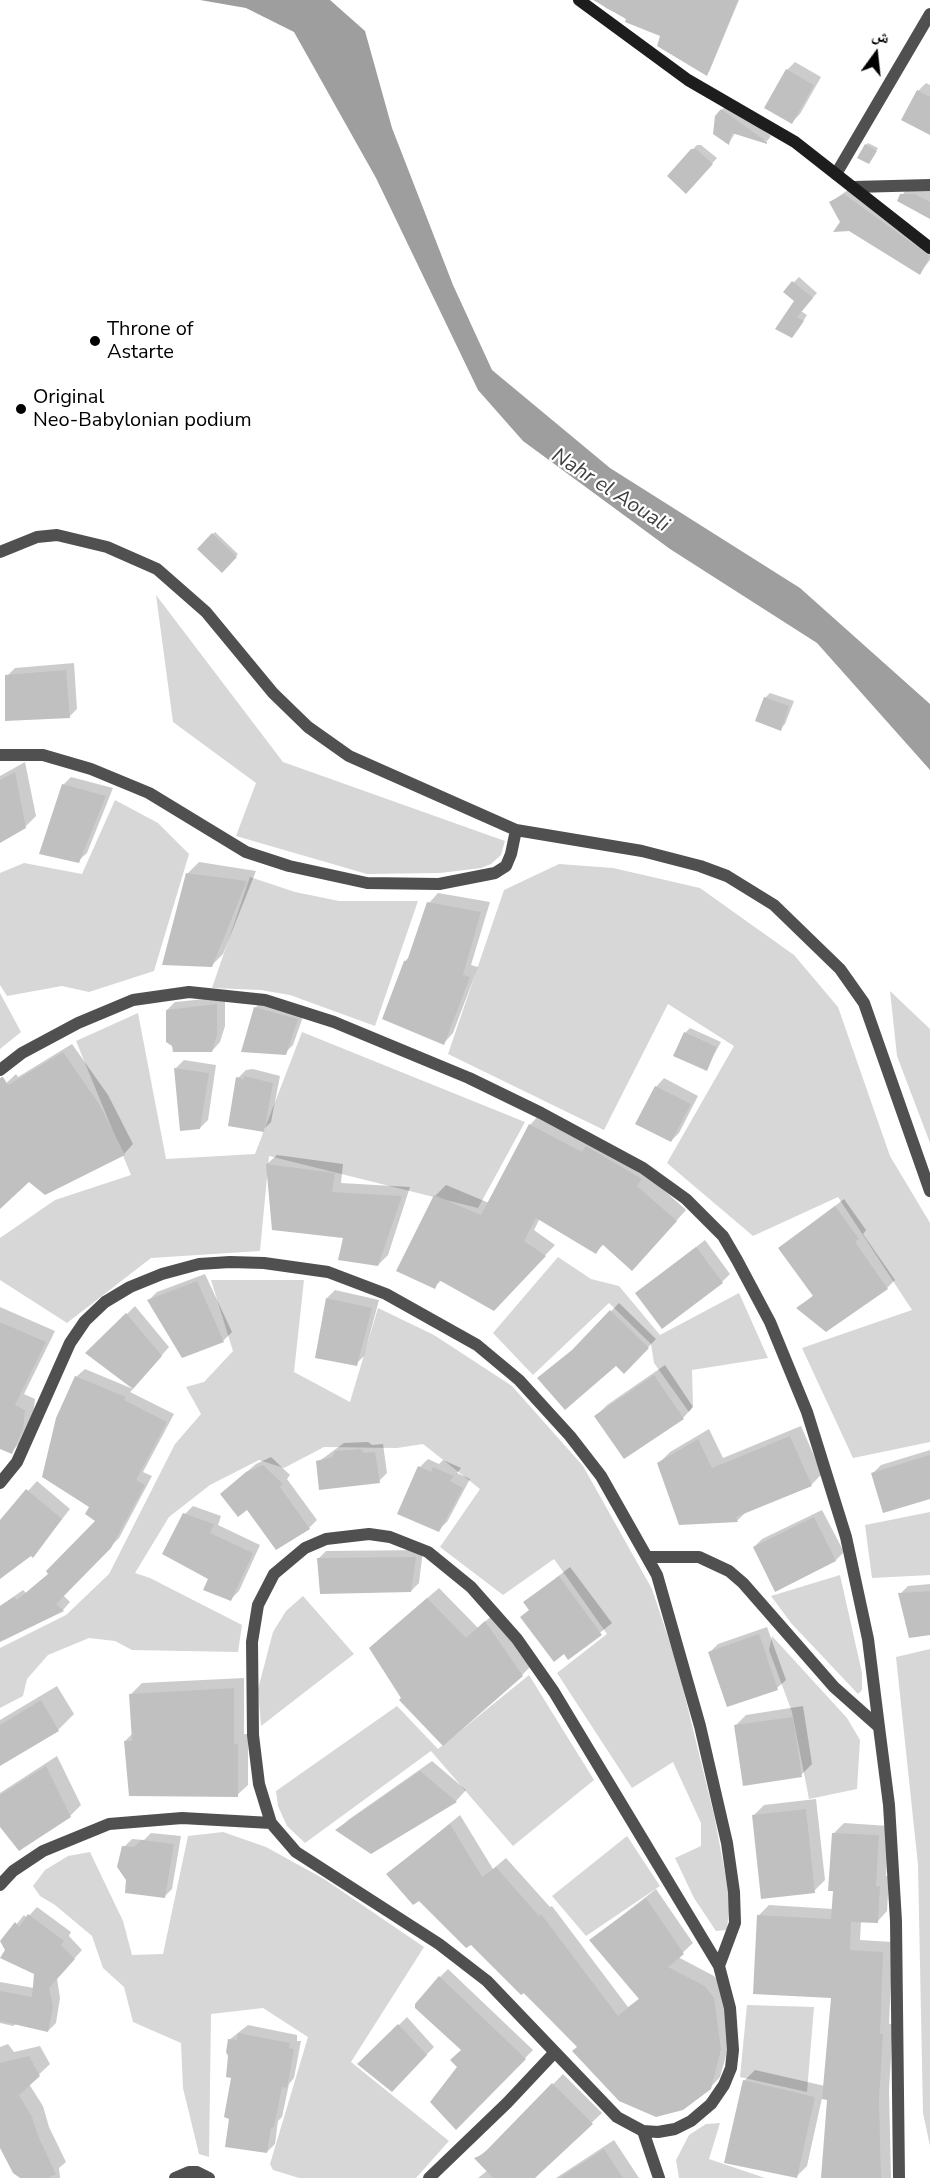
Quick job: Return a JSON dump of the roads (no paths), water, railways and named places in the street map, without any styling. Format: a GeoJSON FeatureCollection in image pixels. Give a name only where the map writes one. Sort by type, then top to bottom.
{"type":"FeatureCollection","features":[{"type":"Feature","properties":{"kind":"main road"},"geometry":{"type":"LineString","coordinates":[[579,0],[688,80],[795,142],[930,248]]}},
{"type":"Feature","properties":{"kind":"street"},"geometry":{"type":"LineString","coordinates":[[836,174],[930,14]]}},
{"type":"Feature","properties":{"kind":"street"},"geometry":{"type":"LineString","coordinates":[[854,187],[930,185]]}},
{"type":"Feature","properties":{"kind":"street"},"geometry":{"type":"LineString","coordinates":[[0,552],[37,537],[57,535],[107,547],[157,569],[206,612],[273,693],[317,734],[349,756],[516,830],[672,858],[728,876],[774,905],[840,969],[864,1003],[930,1191]]}},
{"type":"Feature","properties":{"kind":"street"},"geometry":{"type":"LineString","coordinates":[[0,755],[43,755],[91,769],[150,793],[246,852],[290,866],[367,883],[439,884],[495,873],[506,866],[516,830]]}},
{"type":"Feature","properties":{"kind":"street"},"geometry":{"type":"LineString","coordinates":[[0,1070],[22,1053],[78,1023],[133,1000],[189,992],[265,1000],[334,1022],[469,1078],[541,1113],[643,1168],[686,1199],[723,1236],[770,1322],[807,1412],[831,1482],[868,1639],[889,1804],[896,1922],[899,2178]]}},
{"type":"Feature","properties":{"kind":"street"},"geometry":{"type":"LineString","coordinates":[[0,1483],[17,1462],[70,1343],[85,1321],[105,1302],[130,1287],[162,1274],[199,1264],[230,1263],[295,1267],[328,1272],[386,1294],[477,1345],[499,1362],[545,1407],[601,1476],[657,1575],[684,1666],[727,1844],[736,1910],[732,1936],[719,1966]]}},
{"type":"Feature","properties":{"kind":"street"},"geometry":{"type":"LineString","coordinates":[[346,1535],[390,1537],[428,1552],[449,1567],[492,1609],[530,1656],[644,1838],[719,1966],[730,2008],[733,2050],[731,2068],[724,2085],[711,2104],[691,2121],[675,2129],[643,2131],[617,2116],[487,1981],[439,1944],[296,1852],[271,1823],[259,1784],[254,1735],[252,1642],[261,1597],[274,1574],[305,1548],[346,1535]]}},
{"type":"Feature","properties":{"kind":"street"},"geometry":{"type":"LineString","coordinates":[[648,1557],[699,1557],[729,1571],[743,1583],[834,1687],[879,1727]]}},
{"type":"Feature","properties":{"kind":"street"},"geometry":{"type":"LineString","coordinates":[[0,1885],[13,1870],[43,1851],[109,1824],[182,1818],[271,1823]]}},
{"type":"Feature","properties":{"kind":"street"},"geometry":{"type":"LineString","coordinates":[[429,2178],[490,2120],[555,2052]]}},
{"type":"Feature","properties":{"kind":"street"},"geometry":{"type":"LineString","coordinates":[[643,2131],[659,2178]]}},
{"type":"Feature","properties":{"kind":"street"},"geometry":{"type":"LineString","coordinates":[[175,2178],[189,2172],[197,2172],[209,2178]]}},
{"type":"Feature","properties":{"kind":"water","name":"Nahr el Aouali"},"geometry":{"type":"Polygon","coordinates":[[[200,0],[330,0],[365,31],[392,128],[453,285],[492,370],[610,468],[800,588],[930,704],[930,770],[817,643],[670,549],[523,441],[478,390],[376,178],[294,32],[246,8],[200,0]]]}},
{"type":"Feature","properties":{"kind":"place","name":"Throne of Astarte"},"geometry":{"type":"Point","coordinates":[95,341]}},
{"type":"Feature","properties":{"kind":"place","name":"Original Neo-Babylonian podium"},"geometry":{"type":"Point","coordinates":[21,409]}}]}
